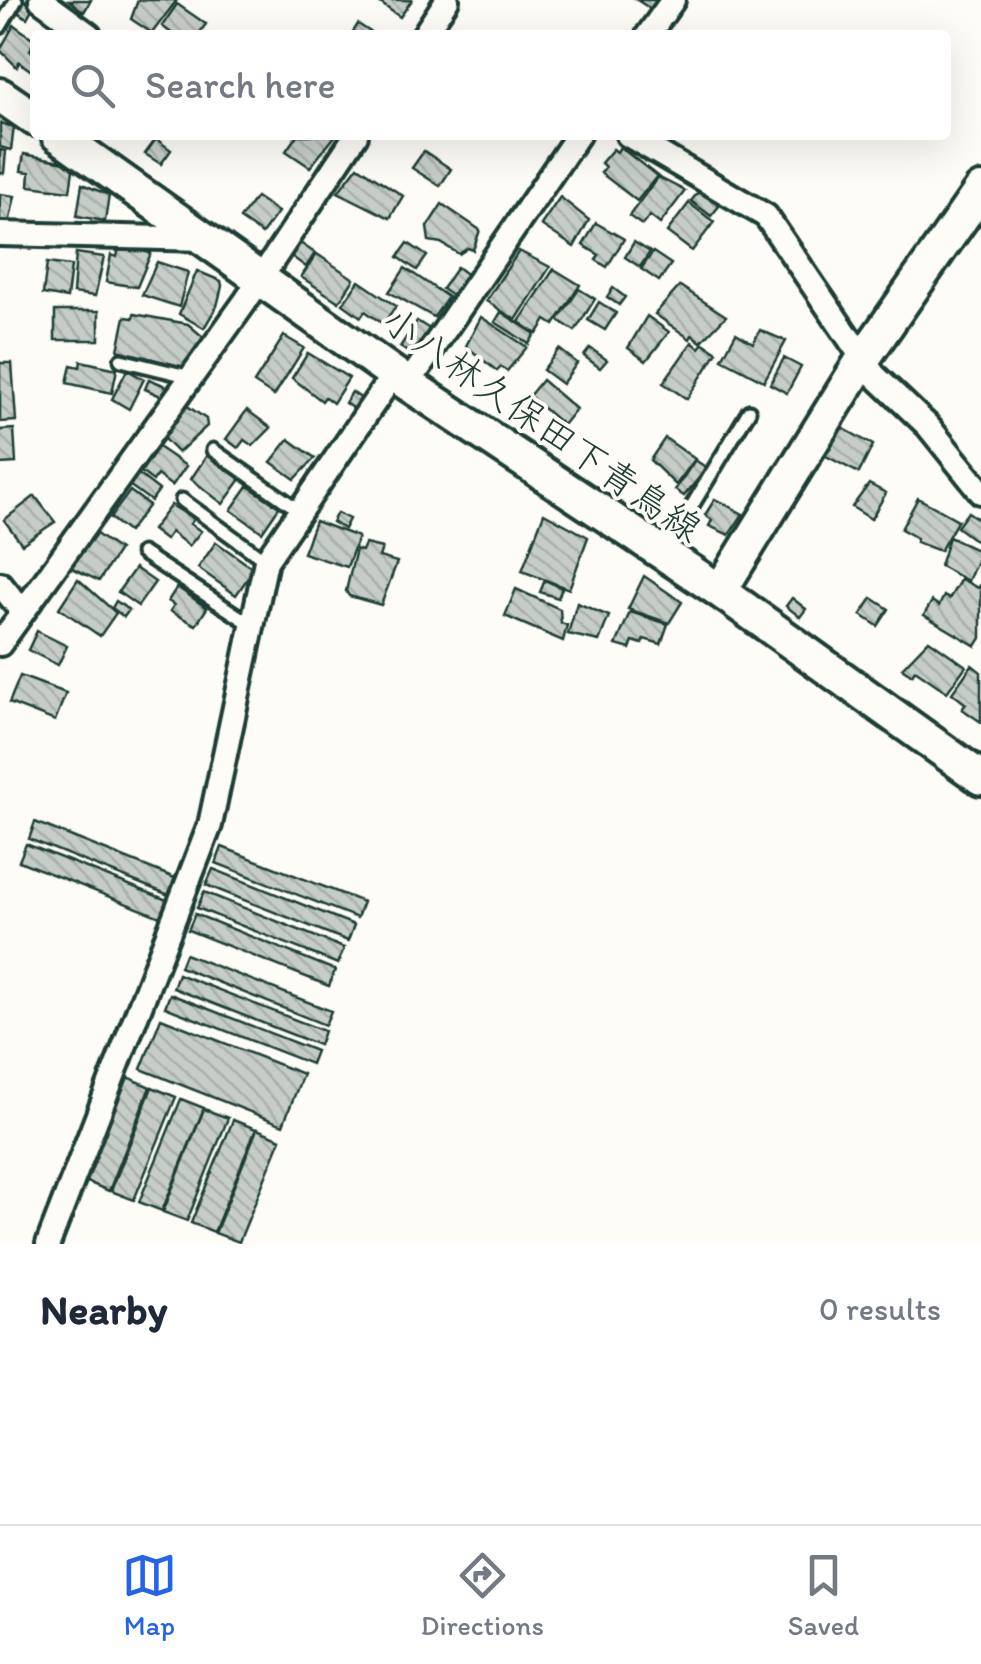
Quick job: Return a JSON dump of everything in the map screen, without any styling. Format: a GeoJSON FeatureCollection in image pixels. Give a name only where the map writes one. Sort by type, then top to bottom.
{"type":"FeatureCollection","features":[{"type":"Feature","properties":{"kind":"main road"},"geometry":{"type":"LineString","coordinates":[[0,95],[30,116]]}},
{"type":"Feature","properties":{"kind":"main road","name":"小八林久保田下青鳥線"},"geometry":{"type":"LineString","coordinates":[[65,140],[402,378],[720,592],[981,778]]}},
{"type":"Feature","properties":{"kind":"main road"},"geometry":{"type":"LineString","coordinates":[[720,592],[863,358],[981,190]]}},
{"type":"Feature","properties":{"kind":"street"},"geometry":{"type":"LineString","coordinates":[[40,0],[83,30]]}},
{"type":"Feature","properties":{"kind":"street"},"geometry":{"type":"LineString","coordinates":[[427,30],[447,0]]}},
{"type":"Feature","properties":{"kind":"street"},"geometry":{"type":"LineString","coordinates":[[652,30],[673,0]]}},
{"type":"Feature","properties":{"kind":"street"},"geometry":{"type":"LineString","coordinates":[[0,644],[262,276],[353,140]]}},
{"type":"Feature","properties":{"kind":"street"},"geometry":{"type":"LineString","coordinates":[[48,1244],[210,825],[266,561],[574,140]]}},
{"type":"Feature","properties":{"kind":"street"},"geometry":{"type":"LineString","coordinates":[[637,140],[766,216],[863,358],[928,426],[981,492]]}},
{"type":"Feature","properties":{"kind":"street"},"geometry":{"type":"LineString","coordinates":[[0,234],[205,239]]}},
{"type":"Feature","properties":{"kind":"street"},"geometry":{"type":"LineString","coordinates":[[0,584],[22,611]]}},
{"type":"Feature","properties":{"kind":"lane"},"geometry":{"type":"LineString","coordinates":[[0,27],[16,0]]}},
{"type":"Feature","properties":{"kind":"lane"},"geometry":{"type":"LineString","coordinates":[[120,360],[190,376]]}},
{"type":"Feature","properties":{"kind":"lane"},"geometry":{"type":"LineString","coordinates":[[662,556],[749,412]]}},
{"type":"Feature","properties":{"kind":"lane"},"geometry":{"type":"LineString","coordinates":[[213,450],[300,511]]}},
{"type":"Feature","properties":{"kind":"lane"},"geometry":{"type":"LineString","coordinates":[[182,500],[266,561]]}},
{"type":"Feature","properties":{"kind":"lane"},"geometry":{"type":"LineString","coordinates":[[142,553],[252,625]]}},
{"type":"Feature","properties":{"kind":"building"},"geometry":{"type":"Polygon","coordinates":[[[23,0],[34,5],[27,18],[16,11],[23,0]]]}},
{"type":"Feature","properties":{"kind":"building"},"geometry":{"type":"Polygon","coordinates":[[[69,0],[91,0],[84,12],[69,0]]]}},
{"type":"Feature","properties":{"kind":"building"},"geometry":{"type":"Polygon","coordinates":[[[138,0],[177,0],[154,30],[131,19],[138,0]]]}},
{"type":"Feature","properties":{"kind":"building"},"geometry":{"type":"Polygon","coordinates":[[[376,0],[412,0],[400,17],[376,0]]]}},
{"type":"Feature","properties":{"kind":"building"},"geometry":{"type":"Polygon","coordinates":[[[637,0],[662,0],[654,11],[637,0]]]}},
{"type":"Feature","properties":{"kind":"building"},"geometry":{"type":"Polygon","coordinates":[[[177,4],[206,24],[202,30],[167,30],[162,26],[177,4]]]}},
{"type":"Feature","properties":{"kind":"building"},"geometry":{"type":"Polygon","coordinates":[[[14,25],[30,36],[30,70],[19,62],[17,67],[0,50],[14,25]]]}},
{"type":"Feature","properties":{"kind":"building"},"geometry":{"type":"Polygon","coordinates":[[[0,123],[14,127],[11,150],[0,147],[0,123]]]}},
{"type":"Feature","properties":{"kind":"building"},"geometry":{"type":"Polygon","coordinates":[[[155,140],[171,150],[161,164],[145,154],[155,140]]]}},
{"type":"Feature","properties":{"kind":"building"},"geometry":{"type":"Polygon","coordinates":[[[294,140],[332,140],[310,167],[286,151],[294,140]]]}},
{"type":"Feature","properties":{"kind":"building"},"geometry":{"type":"Polygon","coordinates":[[[620,147],[657,176],[637,201],[601,173],[605,167],[601,163],[620,147]]]}},
{"type":"Feature","properties":{"kind":"building"},"geometry":{"type":"Polygon","coordinates":[[[0,150],[6,151],[4,173],[0,173],[0,150]]]}},
{"type":"Feature","properties":{"kind":"building"},"geometry":{"type":"Polygon","coordinates":[[[424,151],[451,169],[440,186],[412,168],[424,151]]]}},
{"type":"Feature","properties":{"kind":"building"},"geometry":{"type":"Polygon","coordinates":[[[24,154],[65,162],[73,170],[70,191],[29,186],[30,172],[21,171],[24,154]]]}},
{"type":"Feature","properties":{"kind":"building"},"geometry":{"type":"Polygon","coordinates":[[[358,166],[403,196],[390,218],[338,192],[358,166]]]}},
{"type":"Feature","properties":{"kind":"building"},"geometry":{"type":"Polygon","coordinates":[[[658,177],[685,191],[660,224],[650,216],[642,225],[629,216],[658,177]]]}},
{"type":"Feature","properties":{"kind":"building"},"geometry":{"type":"Polygon","coordinates":[[[82,184],[109,195],[105,221],[77,216],[82,184]]]}},
{"type":"Feature","properties":{"kind":"building"},"geometry":{"type":"Polygon","coordinates":[[[700,190],[720,205],[711,216],[691,201],[700,190]]]}},
{"type":"Feature","properties":{"kind":"building"},"geometry":{"type":"Polygon","coordinates":[[[0,194],[15,196],[9,224],[0,223],[0,194]]]}},
{"type":"Feature","properties":{"kind":"building"},"geometry":{"type":"Polygon","coordinates":[[[256,197],[278,212],[262,234],[240,219],[256,197]]]}},
{"type":"Feature","properties":{"kind":"building"},"geometry":{"type":"Polygon","coordinates":[[[560,197],[589,220],[574,247],[541,225],[560,197]]]}},
{"type":"Feature","properties":{"kind":"building"},"geometry":{"type":"Polygon","coordinates":[[[689,203],[714,222],[692,251],[667,232],[689,203]]]}},
{"type":"Feature","properties":{"kind":"building"},"geometry":{"type":"Polygon","coordinates":[[[442,204],[480,230],[473,250],[468,248],[459,254],[429,241],[427,227],[442,204]]]}},
{"type":"Feature","properties":{"kind":"building"},"geometry":{"type":"Polygon","coordinates":[[[596,223],[624,239],[607,267],[596,260],[599,255],[583,245],[596,223]]]}},
{"type":"Feature","properties":{"kind":"building"},"geometry":{"type":"Polygon","coordinates":[[[634,242],[650,252],[640,267],[625,257],[634,242]]]}},
{"type":"Feature","properties":{"kind":"building"},"geometry":{"type":"Polygon","coordinates":[[[300,243],[315,253],[306,267],[291,256],[300,243]]]}},
{"type":"Feature","properties":{"kind":"building"},"geometry":{"type":"Polygon","coordinates":[[[408,243],[427,256],[417,270],[398,257],[408,243]]]}},
{"type":"Feature","properties":{"kind":"building"},"geometry":{"type":"Polygon","coordinates":[[[119,247],[151,253],[137,287],[106,282],[111,255],[117,257],[119,247]]]}},
{"type":"Feature","properties":{"kind":"building"},"geometry":{"type":"Polygon","coordinates":[[[519,251],[550,267],[516,320],[486,301],[519,251]]]}},
{"type":"Feature","properties":{"kind":"building"},"geometry":{"type":"Polygon","coordinates":[[[653,252],[671,264],[659,281],[641,269],[653,252]]]}},
{"type":"Feature","properties":{"kind":"building"},"geometry":{"type":"Polygon","coordinates":[[[76,253],[104,257],[95,296],[73,293],[76,253]]]}},
{"type":"Feature","properties":{"kind":"building"},"geometry":{"type":"Polygon","coordinates":[[[317,254],[354,279],[339,302],[301,277],[317,254]]]}},
{"type":"Feature","properties":{"kind":"building"},"geometry":{"type":"Polygon","coordinates":[[[157,262],[188,272],[179,307],[142,295],[157,262]]]}},
{"type":"Feature","properties":{"kind":"building"},"geometry":{"type":"Polygon","coordinates":[[[47,263],[71,266],[67,298],[43,294],[47,263]]]}},
{"type":"Feature","properties":{"kind":"building"},"geometry":{"type":"Polygon","coordinates":[[[457,267],[473,279],[458,300],[442,289],[457,267]]]}},
{"type":"Feature","properties":{"kind":"building"},"geometry":{"type":"Polygon","coordinates":[[[405,268],[448,297],[434,317],[389,292],[405,268]]]}},
{"type":"Feature","properties":{"kind":"building"},"geometry":{"type":"Polygon","coordinates":[[[554,269],[580,285],[554,325],[546,320],[537,334],[519,322],[554,269]]]}},
{"type":"Feature","properties":{"kind":"building"},"geometry":{"type":"Polygon","coordinates":[[[197,271],[221,281],[222,286],[217,306],[204,328],[179,314],[197,271]]]}},
{"type":"Feature","properties":{"kind":"building"},"geometry":{"type":"Polygon","coordinates":[[[359,281],[396,306],[383,324],[365,311],[361,317],[343,304],[359,281]]]}},
{"type":"Feature","properties":{"kind":"building"},"geometry":{"type":"Polygon","coordinates":[[[680,286],[726,316],[701,342],[692,335],[690,339],[655,314],[680,286]]]}},
{"type":"Feature","properties":{"kind":"building"},"geometry":{"type":"Polygon","coordinates":[[[613,288],[625,297],[619,305],[607,297],[613,288]]]}},
{"type":"Feature","properties":{"kind":"building"},"geometry":{"type":"Polygon","coordinates":[[[579,289],[595,299],[575,331],[558,320],[579,289]]]}},
{"type":"Feature","properties":{"kind":"building"},"geometry":{"type":"Polygon","coordinates":[[[599,302],[616,313],[605,330],[588,320],[599,302]]]}},
{"type":"Feature","properties":{"kind":"building"},"geometry":{"type":"Polygon","coordinates":[[[55,311],[99,311],[99,340],[55,340],[55,311]]]}},
{"type":"Feature","properties":{"kind":"building"},"geometry":{"type":"Polygon","coordinates":[[[501,312],[535,334],[529,344],[495,322],[501,312]]]}},
{"type":"Feature","properties":{"kind":"building"},"geometry":{"type":"Polygon","coordinates":[[[134,314],[188,324],[209,342],[191,369],[118,350],[125,317],[133,318],[134,314]]]}},
{"type":"Feature","properties":{"kind":"building"},"geometry":{"type":"Polygon","coordinates":[[[647,316],[669,332],[646,361],[628,348],[647,316]]]}},
{"type":"Feature","properties":{"kind":"building"},"geometry":{"type":"Polygon","coordinates":[[[481,317],[527,347],[507,371],[501,367],[497,371],[466,346],[481,317]]]}},
{"type":"Feature","properties":{"kind":"building"},"geometry":{"type":"Polygon","coordinates":[[[417,321],[436,333],[418,359],[400,347],[417,321]]]}},
{"type":"Feature","properties":{"kind":"building"},"geometry":{"type":"Polygon","coordinates":[[[760,330],[786,341],[764,381],[722,359],[736,333],[753,343],[760,330]]]}},
{"type":"Feature","properties":{"kind":"building"},"geometry":{"type":"Polygon","coordinates":[[[284,336],[304,348],[274,396],[254,383],[284,336]]]}},
{"type":"Feature","properties":{"kind":"building"},"geometry":{"type":"Polygon","coordinates":[[[692,342],[699,348],[703,343],[717,352],[687,399],[663,383],[692,342]]]}},
{"type":"Feature","properties":{"kind":"building"},"geometry":{"type":"Polygon","coordinates":[[[590,348],[607,360],[600,368],[584,356],[590,348]]]}},
{"type":"Feature","properties":{"kind":"building"},"geometry":{"type":"Polygon","coordinates":[[[559,349],[577,363],[562,384],[543,370],[559,349]]]}},
{"type":"Feature","properties":{"kind":"building"},"geometry":{"type":"Polygon","coordinates":[[[308,353],[349,378],[333,403],[325,397],[322,401],[292,378],[308,353]]]}},
{"type":"Feature","properties":{"kind":"building"},"geometry":{"type":"Polygon","coordinates":[[[784,358],[801,367],[787,393],[770,384],[784,358]]]}},
{"type":"Feature","properties":{"kind":"building"},"geometry":{"type":"Polygon","coordinates":[[[81,361],[117,369],[112,393],[67,383],[71,365],[80,367],[81,361]]]}},
{"type":"Feature","properties":{"kind":"building"},"geometry":{"type":"Polygon","coordinates":[[[0,363],[12,363],[16,421],[0,422],[0,363]]]}},
{"type":"Feature","properties":{"kind":"building"},"geometry":{"type":"Polygon","coordinates":[[[127,370],[144,379],[129,409],[112,399],[127,370]]]}},
{"type":"Feature","properties":{"kind":"building"},"geometry":{"type":"Polygon","coordinates":[[[149,379],[168,387],[163,397],[145,389],[149,379]]]}},
{"type":"Feature","properties":{"kind":"building"},"geometry":{"type":"Polygon","coordinates":[[[542,380],[576,409],[563,425],[529,396],[542,380]]]}},
{"type":"Feature","properties":{"kind":"building"},"geometry":{"type":"Polygon","coordinates":[[[352,392],[362,399],[355,410],[345,403],[352,392]]]}},
{"type":"Feature","properties":{"kind":"building"},"geometry":{"type":"Polygon","coordinates":[[[186,405],[206,419],[207,426],[178,453],[162,437],[186,405]]]}},
{"type":"Feature","properties":{"kind":"building"},"geometry":{"type":"Polygon","coordinates":[[[247,410],[271,428],[253,446],[244,440],[238,448],[226,439],[247,410]]]}},
{"type":"Feature","properties":{"kind":"building"},"geometry":{"type":"Polygon","coordinates":[[[839,426],[873,445],[859,473],[824,455],[839,426]]]}},
{"type":"Feature","properties":{"kind":"building"},"geometry":{"type":"Polygon","coordinates":[[[14,429],[16,463],[0,464],[0,430],[14,429]]]}},
{"type":"Feature","properties":{"kind":"building"},"geometry":{"type":"Polygon","coordinates":[[[665,438],[695,459],[676,485],[650,460],[665,438]]]}},
{"type":"Feature","properties":{"kind":"building"},"geometry":{"type":"Polygon","coordinates":[[[289,439],[315,458],[295,479],[271,462],[289,439]]]}},
{"type":"Feature","properties":{"kind":"building"},"geometry":{"type":"Polygon","coordinates":[[[158,447],[186,466],[172,486],[157,475],[153,481],[141,472],[158,447]]]}},
{"type":"Feature","properties":{"kind":"building"},"geometry":{"type":"Polygon","coordinates":[[[207,455],[241,479],[223,504],[191,479],[207,455]]]}},
{"type":"Feature","properties":{"kind":"building"},"geometry":{"type":"Polygon","coordinates":[[[695,460],[707,468],[684,496],[675,490],[695,460]]]}},
{"type":"Feature","properties":{"kind":"building"},"geometry":{"type":"Polygon","coordinates":[[[137,473],[159,490],[151,501],[129,485],[137,473]]]}},
{"type":"Feature","properties":{"kind":"building"},"geometry":{"type":"Polygon","coordinates":[[[869,484],[886,493],[871,519],[852,507],[869,484]]]}},
{"type":"Feature","properties":{"kind":"building"},"geometry":{"type":"Polygon","coordinates":[[[248,486],[279,507],[262,532],[231,510],[248,486]]]}},
{"type":"Feature","properties":{"kind":"building"},"geometry":{"type":"Polygon","coordinates":[[[130,491],[149,505],[128,532],[110,518],[130,491]]]}},
{"type":"Feature","properties":{"kind":"building"},"geometry":{"type":"Polygon","coordinates":[[[35,496],[55,522],[22,544],[4,520],[35,496]]]}},
{"type":"Feature","properties":{"kind":"building"},"geometry":{"type":"Polygon","coordinates":[[[918,498],[958,520],[940,551],[916,542],[917,538],[901,529],[918,498]]]}},
{"type":"Feature","properties":{"kind":"building"},"geometry":{"type":"Polygon","coordinates":[[[715,499],[743,514],[729,535],[709,526],[712,520],[705,515],[715,499]]]}},
{"type":"Feature","properties":{"kind":"building"},"geometry":{"type":"Polygon","coordinates":[[[171,505],[194,519],[190,524],[201,531],[189,546],[171,532],[165,540],[152,530],[171,505]]]}},
{"type":"Feature","properties":{"kind":"building"},"geometry":{"type":"Polygon","coordinates":[[[968,512],[981,521],[981,545],[957,527],[968,512]]]}},
{"type":"Feature","properties":{"kind":"building"},"geometry":{"type":"Polygon","coordinates":[[[337,513],[349,519],[344,529],[332,522],[337,513]]]}},
{"type":"Feature","properties":{"kind":"building"},"geometry":{"type":"Polygon","coordinates":[[[544,513],[588,537],[569,589],[522,571],[544,513]]]}},
{"type":"Feature","properties":{"kind":"building"},"geometry":{"type":"Polygon","coordinates":[[[315,521],[358,537],[347,567],[303,553],[315,521]]]}},
{"type":"Feature","properties":{"kind":"building"},"geometry":{"type":"Polygon","coordinates":[[[95,533],[119,550],[99,581],[70,567],[95,533]]]}},
{"type":"Feature","properties":{"kind":"building"},"geometry":{"type":"Polygon","coordinates":[[[949,537],[981,552],[968,581],[940,566],[949,537]]]}},
{"type":"Feature","properties":{"kind":"building"},"geometry":{"type":"Polygon","coordinates":[[[216,542],[254,569],[236,595],[198,568],[216,542]]]}},
{"type":"Feature","properties":{"kind":"building"},"geometry":{"type":"Polygon","coordinates":[[[365,544],[382,548],[379,557],[397,562],[381,605],[349,596],[346,591],[356,549],[362,551],[365,544]]]}},
{"type":"Feature","properties":{"kind":"building"},"geometry":{"type":"Polygon","coordinates":[[[135,568],[155,582],[138,606],[118,592],[135,568]]]}},
{"type":"Feature","properties":{"kind":"building"},"geometry":{"type":"Polygon","coordinates":[[[644,576],[682,602],[669,623],[628,609],[644,576]]]}},
{"type":"Feature","properties":{"kind":"building"},"geometry":{"type":"Polygon","coordinates":[[[78,579],[116,613],[100,636],[59,608],[78,579]]]}},
{"type":"Feature","properties":{"kind":"building"},"geometry":{"type":"Polygon","coordinates":[[[961,579],[978,588],[981,584],[981,638],[976,646],[924,615],[932,601],[939,606],[944,596],[949,599],[961,579]]]}},
{"type":"Feature","properties":{"kind":"building"},"geometry":{"type":"Polygon","coordinates":[[[545,580],[562,588],[558,598],[540,592],[545,580]]]}},
{"type":"Feature","properties":{"kind":"building"},"geometry":{"type":"Polygon","coordinates":[[[177,587],[207,608],[196,625],[170,611],[174,605],[168,601],[177,587]]]}},
{"type":"Feature","properties":{"kind":"building"},"geometry":{"type":"Polygon","coordinates":[[[516,589],[560,609],[561,623],[567,625],[563,641],[505,616],[516,589]]]}},
{"type":"Feature","properties":{"kind":"building"},"geometry":{"type":"Polygon","coordinates":[[[792,598],[806,609],[800,617],[786,606],[792,598]]]}},
{"type":"Feature","properties":{"kind":"building"},"geometry":{"type":"Polygon","coordinates":[[[872,598],[889,609],[878,626],[861,615],[872,598]]]}},
{"type":"Feature","properties":{"kind":"building"},"geometry":{"type":"Polygon","coordinates":[[[116,601],[129,610],[124,617],[112,608],[116,601]]]}},
{"type":"Feature","properties":{"kind":"building"},"geometry":{"type":"Polygon","coordinates":[[[577,603],[609,616],[599,641],[568,634],[577,603]]]}},
{"type":"Feature","properties":{"kind":"building"},"geometry":{"type":"Polygon","coordinates":[[[630,612],[668,624],[661,644],[644,639],[642,644],[633,641],[630,649],[616,645],[630,612]]]}},
{"type":"Feature","properties":{"kind":"building"},"geometry":{"type":"Polygon","coordinates":[[[37,631],[67,646],[58,665],[28,650],[37,631]]]}},
{"type":"Feature","properties":{"kind":"building"},"geometry":{"type":"Polygon","coordinates":[[[929,640],[966,666],[947,692],[915,670],[912,675],[902,668],[929,640]]]}},
{"type":"Feature","properties":{"kind":"building"},"geometry":{"type":"Polygon","coordinates":[[[972,665],[981,672],[981,722],[962,709],[966,704],[952,693],[972,665]]]}},
{"type":"Feature","properties":{"kind":"building"},"geometry":{"type":"Polygon","coordinates":[[[20,676],[66,693],[55,721],[9,703],[20,676]]]}},
{"type":"Feature","properties":{"kind":"building"},"geometry":{"type":"Polygon","coordinates":[[[35,822],[175,878],[169,895],[29,839],[35,822]]]}},
{"type":"Feature","properties":{"kind":"building"},"geometry":{"type":"Polygon","coordinates":[[[26,844],[167,900],[160,917],[19,861],[26,844]]]}},
{"type":"Feature","properties":{"kind":"building"},"geometry":{"type":"Polygon","coordinates":[[[222,847],[363,902],[357,918],[216,863],[222,847]]]}},
{"type":"Feature","properties":{"kind":"building"},"geometry":{"type":"Polygon","coordinates":[[[213,869],[354,925],[348,941],[206,885],[213,869]]]}},
{"type":"Feature","properties":{"kind":"building"},"geometry":{"type":"Polygon","coordinates":[[[204,892],[344,948],[338,964],[197,908],[204,892]]]}},
{"type":"Feature","properties":{"kind":"building"},"geometry":{"type":"Polygon","coordinates":[[[195,914],[335,970],[329,986],[188,930],[195,914]]]}},
{"type":"Feature","properties":{"kind":"building"},"geometry":{"type":"Polygon","coordinates":[[[185,954],[331,1011],[325,1025],[180,967],[185,954]]]}},
{"type":"Feature","properties":{"kind":"building"},"geometry":{"type":"Polygon","coordinates":[[[178,974],[324,1031],[319,1045],[173,988],[178,974]]]}},
{"type":"Feature","properties":{"kind":"building"},"geometry":{"type":"Polygon","coordinates":[[[170,994],[316,1051],[311,1064],[165,1007],[170,994]]]}},
{"type":"Feature","properties":{"kind":"building"},"geometry":{"type":"Polygon","coordinates":[[[161,1018],[303,1074],[283,1125],[141,1069],[161,1018]]]}},
{"type":"Feature","properties":{"kind":"building"},"geometry":{"type":"Polygon","coordinates":[[[128,1077],[150,1087],[109,1191],[85,1181],[128,1077]]]}},
{"type":"Feature","properties":{"kind":"building"},"geometry":{"type":"Polygon","coordinates":[[[152,1087],[176,1097],[134,1200],[111,1191],[152,1087]]]}},
{"type":"Feature","properties":{"kind":"building"},"geometry":{"type":"Polygon","coordinates":[[[181,1099],[204,1108],[162,1211],[139,1202],[181,1099]]]}},
{"type":"Feature","properties":{"kind":"building"},"geometry":{"type":"Polygon","coordinates":[[[204,1109],[228,1118],[187,1221],[163,1212],[204,1109]]]}},
{"type":"Feature","properties":{"kind":"building"},"geometry":{"type":"Polygon","coordinates":[[[233,1120],[256,1129],[214,1232],[191,1223],[233,1120]]]}},
{"type":"Feature","properties":{"kind":"building"},"geometry":{"type":"Polygon","coordinates":[[[257,1129],[281,1139],[239,1242],[215,1233],[257,1129]]]}}]}
